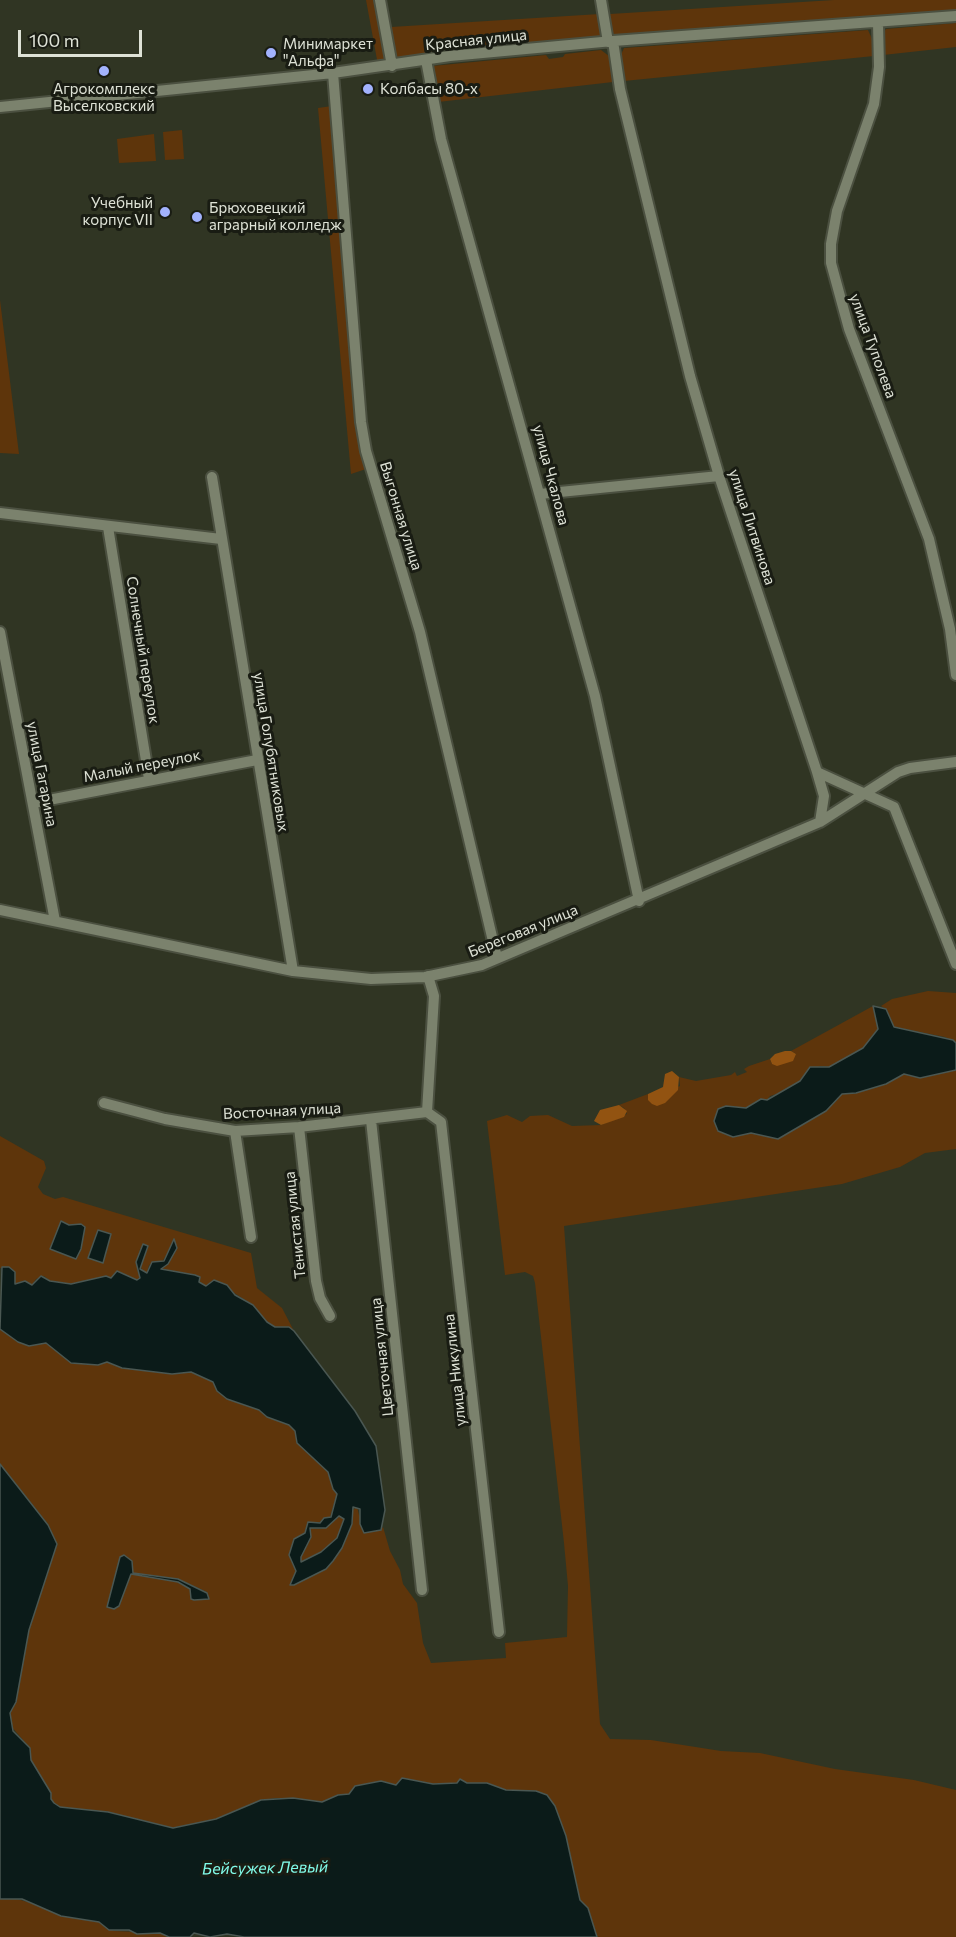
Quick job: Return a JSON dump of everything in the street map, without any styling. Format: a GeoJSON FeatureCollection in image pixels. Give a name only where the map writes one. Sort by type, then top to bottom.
{"type":"FeatureCollection","features":[{"type":"Feature","properties":{"kind":"street"},"geometry":{"type":"LineString","coordinates":[[380,0],[392,66]]}},
{"type":"Feature","properties":{"kind":"street","name":"улица Литвинова"},"geometry":{"type":"LineString","coordinates":[[601,0],[677,328],[719,476],[824,796],[820,822]]}},
{"type":"Feature","properties":{"kind":"street","name":"Красная улица"},"geometry":{"type":"LineString","coordinates":[[0,107],[333,74],[426,60],[610,42],[956,16]]}},
{"type":"Feature","properties":{"kind":"street","name":"улица Туполева"},"geometry":{"type":"LineString","coordinates":[[878,23],[879,67],[874,104],[837,211],[831,244],[831,263],[849,329],[929,539],[948,618],[956,675]]}},
{"type":"Feature","properties":{"kind":"street","name":"улица Чкалова"},"geometry":{"type":"LineString","coordinates":[[426,60],[441,138],[596,696],[639,900]]}},
{"type":"Feature","properties":{"kind":"street","name":"Выгонная улица"},"geometry":{"type":"LineString","coordinates":[[333,74],[363,432],[420,632],[497,958]]}},
{"type":"Feature","properties":{"kind":"street"},"geometry":{"type":"LineString","coordinates":[[540,494],[719,476]]}},
{"type":"Feature","properties":{"kind":"street","name":"улица Голубятниковых"},"geometry":{"type":"LineString","coordinates":[[212,477],[292,971]]}},
{"type":"Feature","properties":{"kind":"street"},"geometry":{"type":"LineString","coordinates":[[0,513],[221,539]]}},
{"type":"Feature","properties":{"kind":"street","name":"Солнечный переулок"},"geometry":{"type":"LineString","coordinates":[[108,527],[149,779]]}},
{"type":"Feature","properties":{"kind":"street","name":"улица Гагарина"},"geometry":{"type":"LineString","coordinates":[[0,632],[55,921]]}},
{"type":"Feature","properties":{"kind":"street","name":"Малый переулок"},"geometry":{"type":"LineString","coordinates":[[33,803],[257,760]]}},
{"type":"Feature","properties":{"kind":"street","name":"Береговая улица"},"geometry":{"type":"LineString","coordinates":[[0,910],[292,971],[371,979],[428,976],[474,968],[820,822],[867,794],[885,779],[910,768],[956,762]]}},
{"type":"Feature","properties":{"kind":"street"},"geometry":{"type":"LineString","coordinates":[[817,772],[892,804],[897,810],[956,964]]}},
{"type":"Feature","properties":{"kind":"street"},"geometry":{"type":"LineString","coordinates":[[427,1112],[434,996],[428,976]]}},
{"type":"Feature","properties":{"kind":"street","name":"Восточная улица"},"geometry":{"type":"LineString","coordinates":[[104,1103],[165,1119],[235,1131],[371,1120],[427,1112]]}},
{"type":"Feature","properties":{"kind":"street","name":"улица Никулина"},"geometry":{"type":"LineString","coordinates":[[427,1112],[441,1122],[499,1632]]}},
{"type":"Feature","properties":{"kind":"street","name":"Цветочная улица"},"geometry":{"type":"LineString","coordinates":[[371,1120],[422,1590]]}},
{"type":"Feature","properties":{"kind":"street","name":"Тенистая улица"},"geometry":{"type":"LineString","coordinates":[[299,1127],[316,1281],[320,1298],[330,1316]]}},
{"type":"Feature","properties":{"kind":"street"},"geometry":{"type":"LineString","coordinates":[[235,1131],[250,1237]]}},
{"type":"Feature","properties":{"kind":"shaded area"},"geometry":{"type":"Polygon","coordinates":[[[366,0],[377,0],[388,63],[378,65],[366,0]]]}},
{"type":"Feature","properties":{"kind":"shaded area"},"geometry":{"type":"Polygon","coordinates":[[[834,0],[956,0],[956,12],[618,36],[612,33],[610,14],[834,0]]]}},
{"type":"Feature","properties":{"kind":"shaded area"},"geometry":{"type":"Polygon","coordinates":[[[600,14],[602,31],[600,37],[491,48],[484,44],[468,46],[464,50],[395,58],[391,27],[600,14]]]}},
{"type":"Feature","properties":{"kind":"shaded area"},"geometry":{"type":"Polygon","coordinates":[[[956,23],[956,47],[883,55],[883,34],[886,29],[956,23]]]}},
{"type":"Feature","properties":{"kind":"shaded area"},"geometry":{"type":"Polygon","coordinates":[[[868,30],[873,41],[874,56],[624,81],[620,57],[624,48],[868,30]]]}},
{"type":"Feature","properties":{"kind":"shaded area"},"geometry":{"type":"Polygon","coordinates":[[[601,50],[609,56],[613,82],[438,102],[432,66],[546,55],[549,59],[563,57],[565,54],[601,50]]]}},
{"type":"Feature","properties":{"kind":"shaded area"},"geometry":{"type":"Polygon","coordinates":[[[332,106],[366,469],[351,474],[318,108],[332,106]]]}},
{"type":"Feature","properties":{"kind":"shaded area"},"geometry":{"type":"Polygon","coordinates":[[[182,130],[184,159],[165,160],[163,132],[182,130]]]}},
{"type":"Feature","properties":{"kind":"shaded area"},"geometry":{"type":"Polygon","coordinates":[[[154,134],[156,161],[119,163],[117,139],[154,134]]]}},
{"type":"Feature","properties":{"kind":"shaded area"},"geometry":{"type":"Polygon","coordinates":[[[0,300],[19,454],[0,453],[0,300]]]}},
{"type":"Feature","properties":{"kind":"shaded area"},"geometry":{"type":"Polygon","coordinates":[[[928,991],[956,993],[956,1043],[945,1037],[894,1027],[886,1009],[881,1006],[892,999],[928,991]]]}},
{"type":"Feature","properties":{"kind":"shaded area"},"geometry":{"type":"Polygon","coordinates":[[[873,1006],[878,1029],[863,1048],[829,1067],[820,1066],[787,1091],[770,1096],[767,1100],[746,1108],[726,1106],[716,1127],[718,1131],[733,1137],[751,1133],[778,1139],[826,1111],[842,1094],[856,1093],[886,1084],[904,1074],[920,1078],[956,1070],[956,1149],[925,1153],[900,1167],[842,1184],[564,1226],[600,1724],[610,1739],[651,1740],[721,1751],[760,1753],[835,1769],[914,1780],[956,1790],[956,1937],[597,1937],[588,1908],[580,1900],[566,1836],[555,1806],[536,1791],[506,1790],[487,1783],[433,1784],[402,1778],[396,1785],[381,1782],[370,1783],[352,1789],[349,1794],[338,1795],[322,1802],[276,1798],[261,1800],[216,1819],[172,1828],[108,1812],[60,1807],[54,1803],[51,1800],[51,1793],[31,1760],[30,1748],[10,1725],[10,1713],[16,1702],[29,1630],[57,1544],[48,1524],[0,1464],[0,1329],[18,1342],[46,1343],[71,1363],[98,1365],[107,1362],[122,1368],[172,1374],[191,1372],[213,1382],[227,1399],[259,1410],[267,1417],[289,1425],[296,1431],[297,1443],[328,1472],[333,1489],[337,1494],[330,1517],[305,1529],[305,1533],[292,1545],[291,1560],[296,1571],[294,1585],[326,1569],[333,1561],[342,1548],[352,1524],[352,1511],[357,1506],[359,1515],[381,1530],[383,1527],[390,1551],[400,1570],[403,1584],[417,1603],[423,1643],[431,1663],[506,1658],[505,1643],[567,1637],[568,1586],[535,1283],[533,1276],[525,1272],[505,1275],[487,1121],[507,1115],[522,1122],[530,1116],[548,1115],[572,1126],[601,1125],[627,1114],[619,1105],[648,1094],[648,1100],[680,1086],[679,1077],[696,1081],[731,1075],[735,1072],[737,1076],[747,1072],[744,1069],[749,1066],[770,1059],[772,1064],[796,1054],[791,1051],[873,1006]],[[124,1555],[120,1557],[107,1607],[119,1606],[131,1574],[178,1582],[191,1589],[191,1598],[205,1600],[207,1592],[187,1583],[133,1573],[124,1555]]]}},
{"type":"Feature","properties":{"kind":"shaded area"},"geometry":{"type":"Polygon","coordinates":[[[785,1051],[796,1054],[793,1061],[777,1066],[772,1064],[770,1059],[775,1054],[785,1051]]]}},
{"type":"Feature","properties":{"kind":"shaded area"},"geometry":{"type":"Polygon","coordinates":[[[672,1071],[679,1077],[678,1090],[665,1103],[657,1106],[652,1104],[648,1100],[648,1094],[663,1087],[665,1074],[672,1071]]]}},
{"type":"Feature","properties":{"kind":"shaded area"},"geometry":{"type":"Polygon","coordinates":[[[619,1105],[627,1111],[624,1117],[601,1125],[594,1121],[600,1110],[619,1105]]]}},
{"type":"Feature","properties":{"kind":"shaded area"},"geometry":{"type":"Polygon","coordinates":[[[0,1136],[44,1161],[46,1168],[38,1187],[43,1194],[55,1199],[63,1197],[251,1253],[257,1288],[282,1308],[294,1331],[289,1327],[275,1327],[267,1322],[253,1305],[214,1280],[206,1286],[198,1282],[200,1277],[160,1269],[165,1267],[166,1256],[161,1263],[155,1262],[149,1265],[147,1273],[142,1272],[141,1265],[145,1251],[140,1249],[137,1269],[140,1278],[137,1280],[117,1271],[111,1278],[106,1276],[71,1284],[50,1281],[44,1276],[36,1279],[32,1285],[22,1281],[15,1284],[15,1272],[9,1267],[0,1268],[0,1136]]]}},
{"type":"Feature","properties":{"kind":"shaded area"},"geometry":{"type":"Polygon","coordinates":[[[339,1516],[344,1519],[337,1538],[321,1552],[301,1562],[311,1537],[310,1528],[321,1529],[339,1516]]]}},
{"type":"Feature","properties":{"kind":"shaded area"},"geometry":{"type":"Polygon","coordinates":[[[9,1897],[39,1905],[61,1916],[99,1922],[114,1931],[160,1933],[169,1937],[0,1937],[0,1899],[9,1897]]]}},
{"type":"Feature","properties":{"kind":"water"},"geometry":{"type":"Polygon","coordinates":[[[873,1006],[886,1009],[894,1027],[953,1040],[956,1043],[956,1070],[920,1078],[904,1074],[886,1084],[856,1093],[842,1094],[826,1111],[778,1139],[751,1133],[733,1137],[718,1131],[714,1121],[718,1109],[726,1106],[746,1108],[761,1099],[767,1100],[800,1081],[810,1067],[829,1067],[863,1048],[878,1029],[873,1006]]]}},
{"type":"Feature","properties":{"kind":"water"},"geometry":{"type":"Polygon","coordinates":[[[61,1221],[69,1225],[81,1224],[85,1227],[81,1249],[76,1259],[50,1249],[61,1221]]]}},
{"type":"Feature","properties":{"kind":"water"},"geometry":{"type":"Polygon","coordinates":[[[98,1230],[111,1234],[103,1263],[88,1258],[98,1230]]]}},
{"type":"Feature","properties":{"kind":"water"},"geometry":{"type":"Polygon","coordinates":[[[174,1239],[177,1248],[168,1264],[161,1269],[195,1275],[200,1277],[199,1282],[206,1286],[214,1280],[227,1285],[235,1295],[253,1305],[267,1322],[275,1327],[289,1327],[294,1331],[355,1411],[376,1446],[385,1510],[381,1530],[364,1533],[360,1524],[360,1509],[353,1507],[352,1524],[342,1548],[333,1561],[326,1569],[294,1585],[290,1585],[296,1571],[289,1555],[294,1539],[305,1533],[308,1522],[320,1523],[324,1518],[331,1517],[337,1494],[333,1489],[328,1472],[297,1443],[295,1431],[289,1425],[267,1417],[259,1410],[227,1399],[217,1391],[213,1382],[191,1372],[172,1374],[122,1368],[107,1362],[98,1365],[71,1363],[46,1343],[29,1346],[18,1342],[0,1329],[2,1267],[9,1267],[15,1272],[15,1284],[25,1281],[32,1285],[41,1276],[50,1281],[71,1284],[106,1276],[111,1278],[117,1271],[137,1280],[140,1278],[136,1262],[143,1244],[148,1246],[140,1269],[147,1273],[152,1262],[164,1261],[174,1239]],[[339,1516],[326,1528],[310,1528],[311,1537],[301,1557],[301,1562],[321,1552],[337,1538],[344,1519],[339,1516]]]}},
{"type":"Feature","properties":{"kind":"water","name":"Бейсужек Левый"},"geometry":{"type":"Polygon","coordinates":[[[0,1464],[48,1525],[57,1544],[29,1630],[16,1702],[10,1713],[13,1731],[30,1748],[31,1760],[51,1793],[54,1803],[60,1807],[108,1812],[173,1828],[216,1819],[261,1800],[293,1798],[322,1802],[338,1795],[349,1794],[355,1786],[381,1781],[396,1785],[402,1778],[433,1784],[457,1783],[460,1779],[467,1783],[487,1783],[506,1790],[536,1791],[547,1795],[555,1806],[566,1836],[580,1900],[588,1908],[597,1937],[244,1937],[227,1934],[210,1937],[194,1933],[190,1937],[169,1937],[160,1933],[137,1934],[129,1930],[109,1930],[99,1922],[61,1916],[22,1899],[0,1899],[0,1464]]]}},
{"type":"Feature","properties":{"kind":"water"},"geometry":{"type":"Polygon","coordinates":[[[124,1555],[132,1561],[133,1573],[178,1579],[207,1593],[209,1599],[191,1599],[190,1589],[178,1582],[131,1574],[119,1606],[114,1609],[107,1607],[120,1557],[124,1555]]]}},
{"type":"Feature","properties":{"kind":"place","name":"Минимаркет \"Альфа\""},"geometry":{"type":"Point","coordinates":[271,53]}},
{"type":"Feature","properties":{"kind":"place","name":"Агрокомплекс Выселковский"},"geometry":{"type":"Point","coordinates":[104,71]}},
{"type":"Feature","properties":{"kind":"place","name":"Колбасы 80-х"},"geometry":{"type":"Point","coordinates":[368,89]}},
{"type":"Feature","properties":{"kind":"place","name":"Учебный корпус VII"},"geometry":{"type":"Point","coordinates":[165,212]}},
{"type":"Feature","properties":{"kind":"place","name":"Брюховецкий аграрный колледж"},"geometry":{"type":"Point","coordinates":[197,217]}}]}
